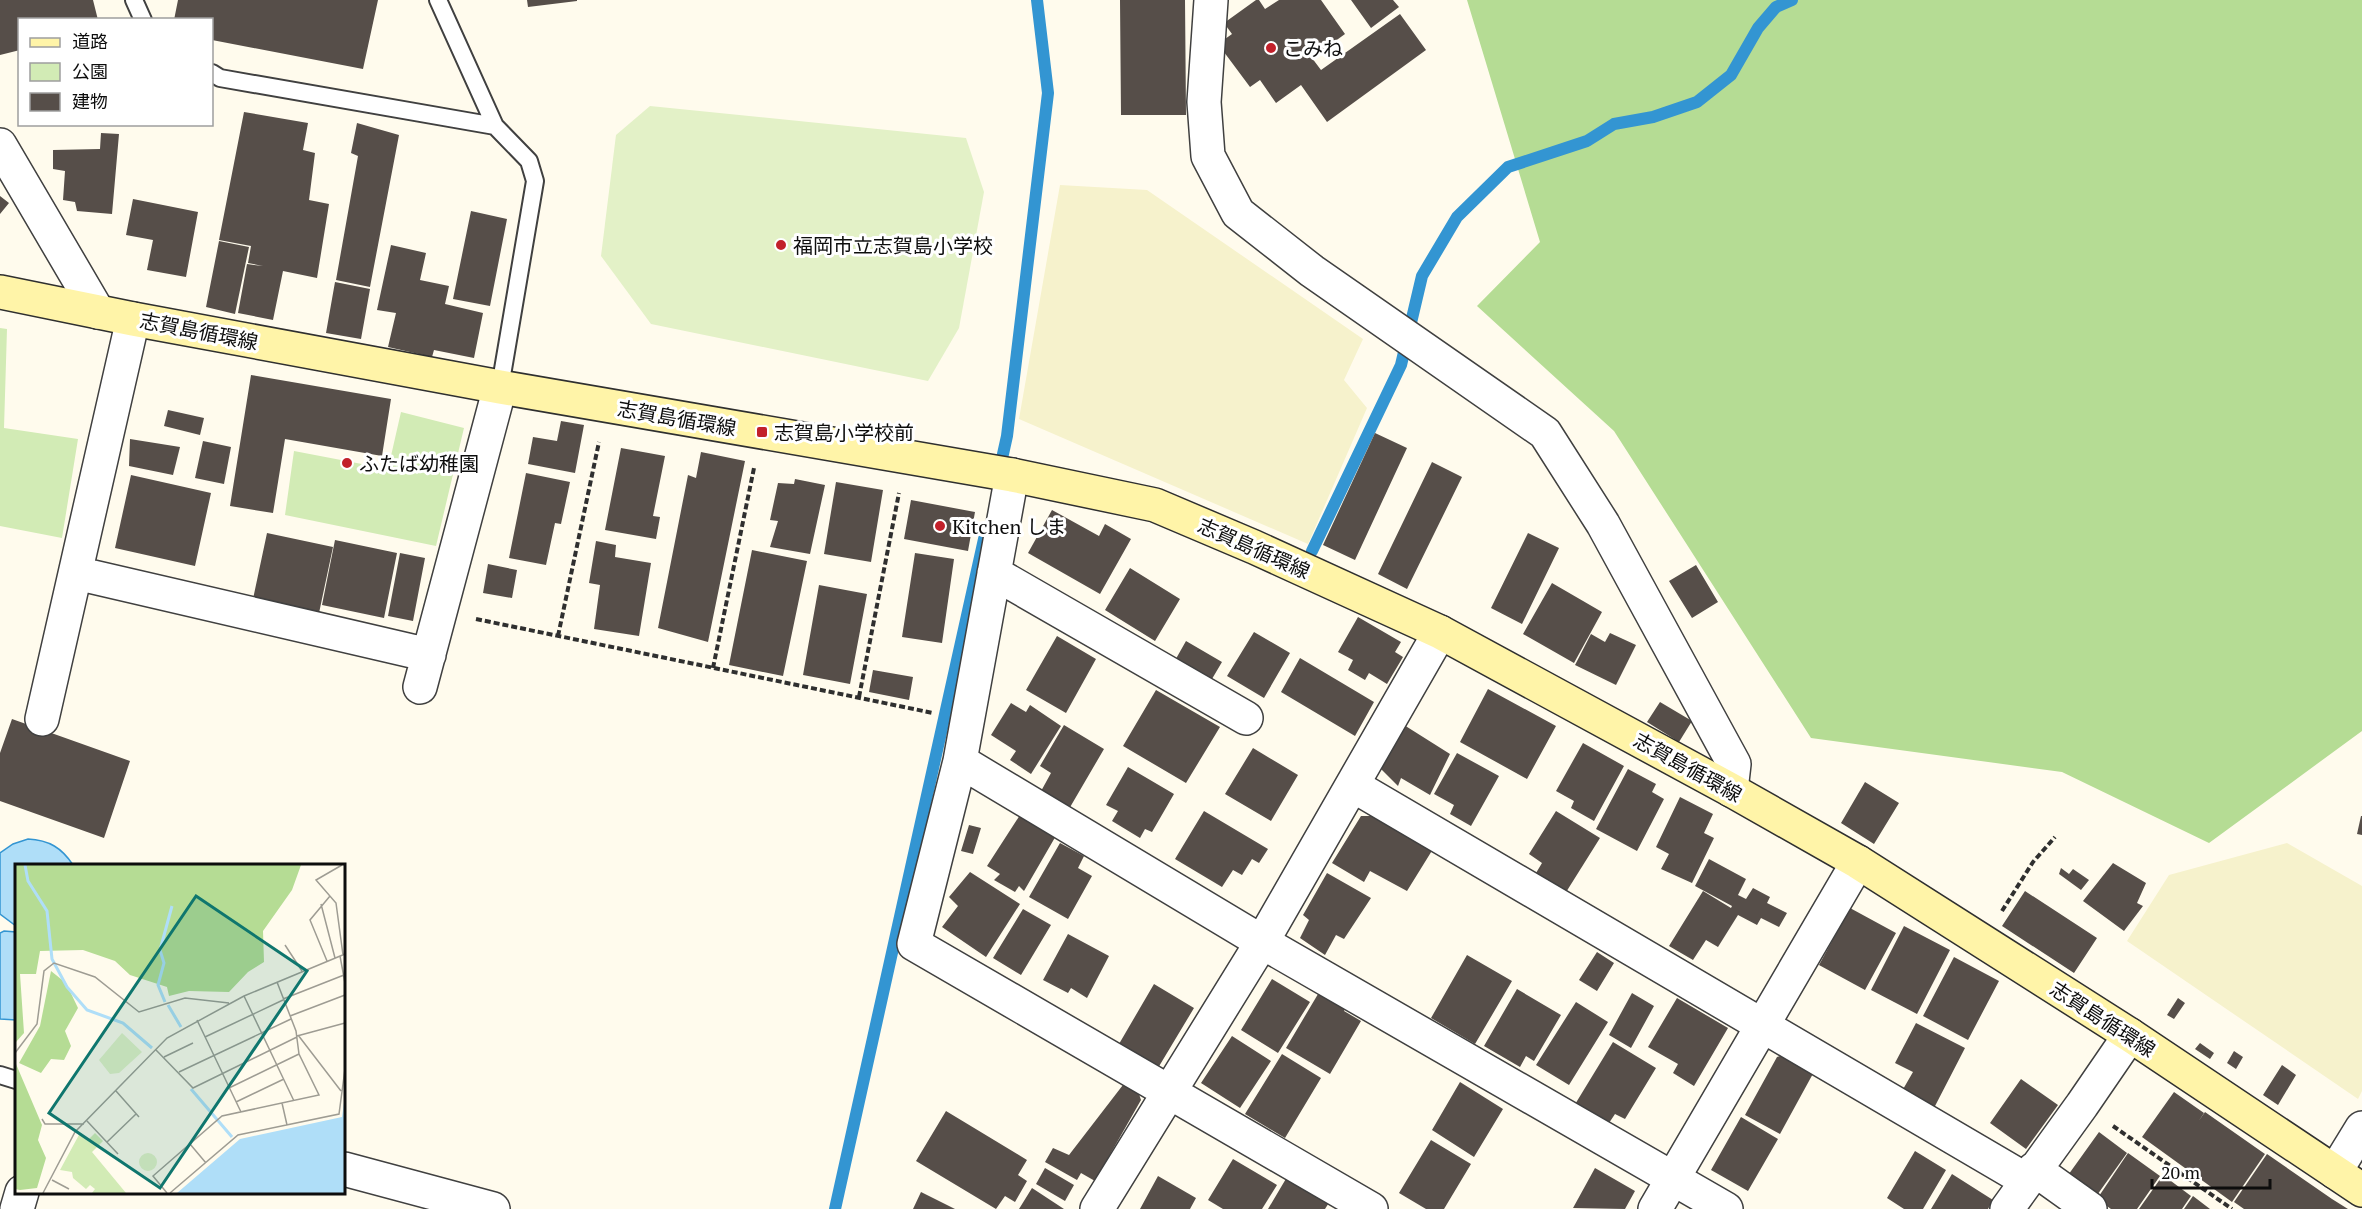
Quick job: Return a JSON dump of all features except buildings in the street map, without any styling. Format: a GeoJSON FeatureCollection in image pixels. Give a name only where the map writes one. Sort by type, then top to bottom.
{"type":"FeatureCollection","features":[{"type":"Feature","properties":{"kind":"main road","name":"志賀島循環線"},"geometry":{"type":"LineString","coordinates":[[0,292],[500,387],[1012,475],[1155,505],[1254,547],[1440,632],[1731,790],[1858,862],[2130,1035],[2362,1190]]}},
{"type":"Feature","properties":{"kind":"street"},"geometry":{"type":"LineString","coordinates":[[1210,0],[1204,102],[1208,156],[1238,213],[1312,271],[1545,433],[1603,524],[1734,764],[1731,790]]}},
{"type":"Feature","properties":{"kind":"street"},"geometry":{"type":"LineString","coordinates":[[0,145],[98,312]]}},
{"type":"Feature","properties":{"kind":"street"},"geometry":{"type":"LineString","coordinates":[[42,719],[133,319]]}},
{"type":"Feature","properties":{"kind":"street"},"geometry":{"type":"LineString","coordinates":[[420,687],[500,387]]}},
{"type":"Feature","properties":{"kind":"street"},"geometry":{"type":"LineString","coordinates":[[1012,475],[960,761],[914,944],[1371,1209]]}},
{"type":"Feature","properties":{"kind":"street"},"geometry":{"type":"LineString","coordinates":[[76,573],[429,655]]}},
{"type":"Feature","properties":{"kind":"street"},"geometry":{"type":"LineString","coordinates":[[994,573],[1246,718]]}},
{"type":"Feature","properties":{"kind":"street"},"geometry":{"type":"LineString","coordinates":[[1097,1209],[1262,942],[1440,632]]}},
{"type":"Feature","properties":{"kind":"street"},"geometry":{"type":"LineString","coordinates":[[960,761],[1262,942],[1726,1209]]}},
{"type":"Feature","properties":{"kind":"street"},"geometry":{"type":"LineString","coordinates":[[1353,786],[1763,1026],[2090,1209]]}},
{"type":"Feature","properties":{"kind":"street"},"geometry":{"type":"LineString","coordinates":[[1655,1209],[1858,862]]}},
{"type":"Feature","properties":{"kind":"street"},"geometry":{"type":"LineString","coordinates":[[2007,1209],[2130,1035]]}},
{"type":"Feature","properties":{"kind":"street"},"geometry":{"type":"LineString","coordinates":[[2335,1172],[2362,1128]]}},
{"type":"Feature","properties":{"kind":"street"},"geometry":{"type":"LineString","coordinates":[[345,1169],[481,1207]]}},
{"type":"Feature","properties":{"kind":"street"},"geometry":{"type":"LineString","coordinates":[[17,1209],[21,1194]]}},
{"type":"Feature","properties":{"kind":"lane"},"geometry":{"type":"LineString","coordinates":[[134,0],[142,18]]}},
{"type":"Feature","properties":{"kind":"lane"},"geometry":{"type":"LineString","coordinates":[[438,0],[495,126],[529,161],[535,181],[500,387]]}},
{"type":"Feature","properties":{"kind":"lane"},"geometry":{"type":"LineString","coordinates":[[213,74],[220,78],[495,126]]}},
{"type":"Feature","properties":{"kind":"lane"},"geometry":{"type":"LineString","coordinates":[[0,1075],[15,1080]]}},
{"type":"Feature","properties":{"kind":"path"},"geometry":{"type":"LineString","coordinates":[[558,636],[607,406]]}},
{"type":"Feature","properties":{"kind":"path"},"geometry":{"type":"LineString","coordinates":[[713,668],[762,432]]}},
{"type":"Feature","properties":{"kind":"path"},"geometry":{"type":"LineString","coordinates":[[859,698],[906,457]]}},
{"type":"Feature","properties":{"kind":"path"},"geometry":{"type":"LineString","coordinates":[[440,612],[968,720]]}},
{"type":"Feature","properties":{"kind":"path"},"geometry":{"type":"LineString","coordinates":[[1983,942],[2033,862],[2055,837]]}},
{"type":"Feature","properties":{"kind":"path"},"geometry":{"type":"LineString","coordinates":[[2082,1105],[2232,1209]]}},
{"type":"Feature","properties":{"kind":"shaded area"},"geometry":{"type":"Polygon","coordinates":[[[1060,185],[1147,190],[1363,339],[1344,380],[1367,408],[1308,544],[1019,419],[1060,185]]]}},
{"type":"Feature","properties":{"kind":"shaded area"},"geometry":{"type":"Polygon","coordinates":[[[2287,843],[2362,886],[2362,1091],[2358,1099],[2127,941],[2169,875],[2287,843]]]}},
{"type":"Feature","properties":{"kind":"green space"},"geometry":{"type":"Polygon","coordinates":[[[1467,0],[2362,0],[2362,731],[2209,843],[2062,772],[1811,738],[1614,431],[1477,306],[1540,242],[1467,0]]]}},
{"type":"Feature","properties":{"kind":"green space"},"geometry":{"type":"Polygon","coordinates":[[[650,106],[966,138],[984,192],[959,328],[928,381],[651,324],[601,256],[616,135],[650,106]]]}},
{"type":"Feature","properties":{"kind":"green space"},"geometry":{"type":"Polygon","coordinates":[[[0,328],[7,329],[4,428],[78,439],[62,538],[0,526],[0,328]]]}},
{"type":"Feature","properties":{"kind":"green space"},"geometry":{"type":"Polygon","coordinates":[[[401,412],[464,428],[436,546],[285,515],[294,451],[388,469],[401,412]]]}},
{"type":"Feature","properties":{"kind":"water"},"geometry":{"type":"Polygon","coordinates":[[[28,839],[42,841],[54,846],[72,864],[15,864],[15,925],[0,914],[0,853],[13,844],[28,839]]]}},
{"type":"Feature","properties":{"kind":"water"},"geometry":{"type":"Polygon","coordinates":[[[15,932],[15,1020],[0,1019],[0,933],[15,932]]]}},
{"type":"Feature","properties":{"kind":"waterway"},"geometry":{"type":"LineString","coordinates":[[999,472],[1007,436],[1048,93],[1037,0]]}},
{"type":"Feature","properties":{"kind":"waterway"},"geometry":{"type":"LineString","coordinates":[[1312,551],[1401,365],[1422,276],[1457,217],[1508,167],[1587,141],[1614,124],[1653,117],[1697,102],[1731,75],[1758,28],[1776,7],[1792,0]]}},
{"type":"Feature","properties":{"kind":"waterway"},"geometry":{"type":"LineString","coordinates":[[835,1209],[986,530]]}},
{"type":"Feature","properties":{"kind":"place","name":"こみね"},"geometry":{"type":"Point","coordinates":[1271,48]}},
{"type":"Feature","properties":{"kind":"place","name":"福岡市立志賀島小学校"},"geometry":{"type":"Point","coordinates":[781,245]}},
{"type":"Feature","properties":{"kind":"place","name":"志賀島小学校前"},"geometry":{"type":"Point","coordinates":[762,432]}},
{"type":"Feature","properties":{"kind":"place","name":"ふたば幼稚園"},"geometry":{"type":"Point","coordinates":[347,463]}},
{"type":"Feature","properties":{"kind":"place","name":"Kitchen しま"},"geometry":{"type":"Point","coordinates":[940,526]}}]}
